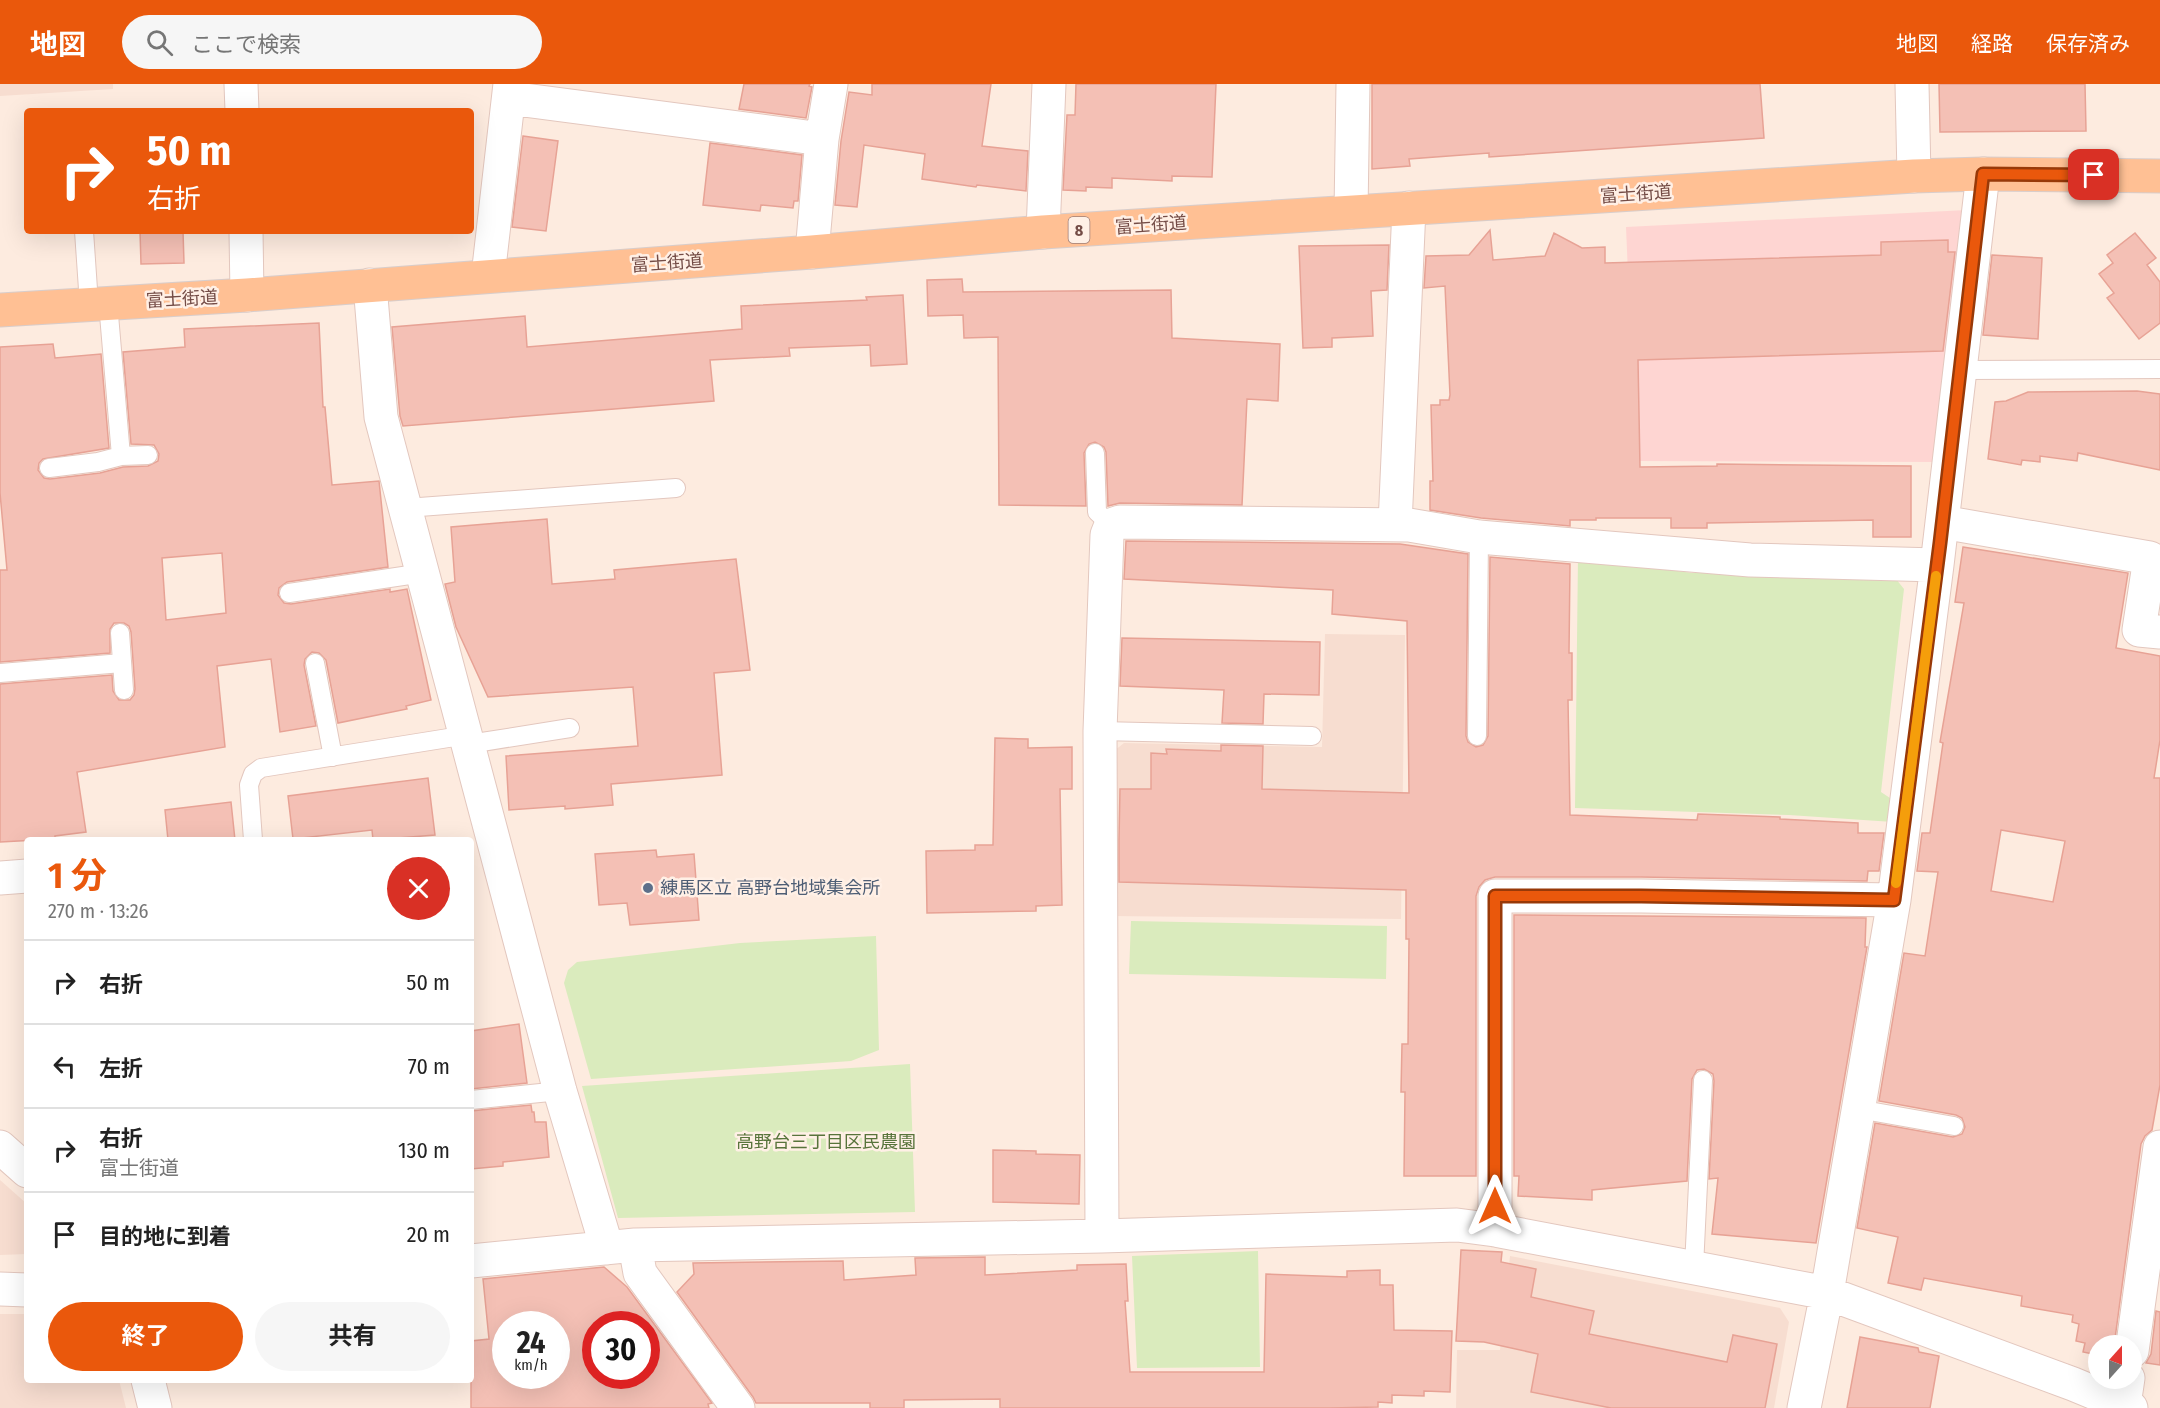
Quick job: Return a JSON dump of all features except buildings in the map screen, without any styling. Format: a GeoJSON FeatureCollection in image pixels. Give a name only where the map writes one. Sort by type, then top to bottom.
{"type":"FeatureCollection","features":[{"type":"Feature","properties":{"kind":"main road","name":"富士街道"},"geometry":{"type":"LineString","coordinates":[[0,310],[247,295],[1044,232],[1914,176],[1983,174],[2160,176]]}},
{"type":"Feature","properties":{"kind":"street"},"geometry":{"type":"LineString","coordinates":[[241,84],[242,108]]}},
{"type":"Feature","properties":{"kind":"street"},"geometry":{"type":"LineString","coordinates":[[812,252],[822,139],[831,84]]}},
{"type":"Feature","properties":{"kind":"street"},"geometry":{"type":"LineString","coordinates":[[1044,232],[1049,84]]}},
{"type":"Feature","properties":{"kind":"street"},"geometry":{"type":"LineString","coordinates":[[1351,212],[1353,84]]}},
{"type":"Feature","properties":{"kind":"street"},"geometry":{"type":"LineString","coordinates":[[1912,84],[1914,176]]}},
{"type":"Feature","properties":{"kind":"street"},"geometry":{"type":"LineString","coordinates":[[488,276],[509,91],[822,139]]}},
{"type":"Feature","properties":{"kind":"street"},"geometry":{"type":"LineString","coordinates":[[1804,1408],[1827,1293],[1894,900],[1961,370],[1983,174]]}},
{"type":"Feature","properties":{"kind":"street"},"geometry":{"type":"LineString","coordinates":[[1395,525],[1409,208]]}},
{"type":"Feature","properties":{"kind":"street"},"geometry":{"type":"LineString","coordinates":[[246,234],[247,295]]}},
{"type":"Feature","properties":{"kind":"street"},"geometry":{"type":"LineString","coordinates":[[370,285],[381,417],[560,1091],[621,1247],[738,1408]]}},
{"type":"Feature","properties":{"kind":"street"},"geometry":{"type":"LineString","coordinates":[[1102,1236],[1100,731],[1107,536],[1111,525],[1131,522],[1409,525],[1479,537],[1750,560],[1937,565]]}},
{"type":"Feature","properties":{"kind":"street"},"geometry":{"type":"LineString","coordinates":[[1942,522],[2150,558],[2139,630],[2160,632]]}},
{"type":"Feature","properties":{"kind":"street"},"geometry":{"type":"LineString","coordinates":[[0,878],[24,876]]}},
{"type":"Feature","properties":{"kind":"street"},"geometry":{"type":"LineString","coordinates":[[1495,1230],[1495,896],[1894,900]]}},
{"type":"Feature","properties":{"kind":"street"},"geometry":{"type":"LineString","coordinates":[[0,1147],[24,1168]]}},
{"type":"Feature","properties":{"kind":"street"},"geometry":{"type":"LineString","coordinates":[[2135,1335],[2155,1217],[2160,1147]]}},
{"type":"Feature","properties":{"kind":"street"},"geometry":{"type":"LineString","coordinates":[[474,1261],[621,1247],[1457,1225],[1495,1230],[1827,1293],[2072,1396],[2128,1397]]}},
{"type":"Feature","properties":{"kind":"street"},"geometry":{"type":"LineString","coordinates":[[0,1289],[24,1290]]}},
{"type":"Feature","properties":{"kind":"street"},"geometry":{"type":"LineString","coordinates":[[149,1383],[155,1408]]}},
{"type":"Feature","properties":{"kind":"lane"},"geometry":{"type":"LineString","coordinates":[[85,234],[99,303],[121,456]]}},
{"type":"Feature","properties":{"kind":"lane"},"geometry":{"type":"LineString","coordinates":[[1961,370],[2160,369]]}},
{"type":"Feature","properties":{"kind":"lane"},"geometry":{"type":"LineString","coordinates":[[1095,453],[1097,512],[1111,525]]}},
{"type":"Feature","properties":{"kind":"lane"},"geometry":{"type":"LineString","coordinates":[[49,468],[98,462],[121,456],[148,454]]}},
{"type":"Feature","properties":{"kind":"lane"},"geometry":{"type":"LineString","coordinates":[[406,508],[676,488]]}},
{"type":"Feature","properties":{"kind":"lane"},"geometry":{"type":"LineString","coordinates":[[1477,736],[1479,537]]}},
{"type":"Feature","properties":{"kind":"lane"},"geometry":{"type":"LineString","coordinates":[[289,593],[423,573]]}},
{"type":"Feature","properties":{"kind":"lane"},"geometry":{"type":"LineString","coordinates":[[120,633],[124,690]]}},
{"type":"Feature","properties":{"kind":"lane"},"geometry":{"type":"LineString","coordinates":[[0,673],[122,663]]}},
{"type":"Feature","properties":{"kind":"lane"},"geometry":{"type":"LineString","coordinates":[[315,663],[333,756]]}},
{"type":"Feature","properties":{"kind":"lane"},"geometry":{"type":"LineString","coordinates":[[253,837],[249,785],[253,774],[261,768],[333,756],[570,728]]}},
{"type":"Feature","properties":{"kind":"lane"},"geometry":{"type":"LineString","coordinates":[[1100,731],[1312,736]]}},
{"type":"Feature","properties":{"kind":"lane"},"geometry":{"type":"LineString","coordinates":[[1694,1267],[1703,1080]]}},
{"type":"Feature","properties":{"kind":"lane"},"geometry":{"type":"LineString","coordinates":[[474,1100],[560,1091]]}},
{"type":"Feature","properties":{"kind":"lane"},"geometry":{"type":"LineString","coordinates":[[1858,1109],[1954,1126]]}},
{"type":"Feature","properties":{"kind":"shaded area"},"geometry":{"type":"Polygon","coordinates":[[[0,84],[113,84],[113,89],[0,96],[0,84]]]}},
{"type":"Feature","properties":{"kind":"shaded area"},"geometry":{"type":"Polygon","coordinates":[[[1967,210],[1942,462],[1636,461],[1626,227],[1967,210]]]}},
{"type":"Feature","properties":{"kind":"shaded area"},"geometry":{"type":"Polygon","coordinates":[[[1325,634],[1405,635],[1401,919],[1111,916],[1109,755],[1124,743],[1322,747],[1325,634]]]}},
{"type":"Feature","properties":{"kind":"shaded area"},"geometry":{"type":"Polygon","coordinates":[[[0,1180],[24,1201],[24,1254],[0,1255],[0,1180]]]}},
{"type":"Feature","properties":{"kind":"shaded area"},"geometry":{"type":"Polygon","coordinates":[[[1510,1256],[1780,1308],[1789,1322],[1774,1408],[1456,1408],[1457,1350],[1500,1350],[1510,1256]]]}},
{"type":"Feature","properties":{"kind":"shaded area"},"geometry":{"type":"Polygon","coordinates":[[[0,1314],[24,1314],[24,1383],[120,1383],[126,1408],[0,1408],[0,1314]]]}},
{"type":"Feature","properties":{"kind":"green space"},"geometry":{"type":"Polygon","coordinates":[[[1578,557],[1692,573],[1892,574],[1904,589],[1881,792],[1896,802],[1893,822],[1789,815],[1575,808],[1578,557]]]}},
{"type":"Feature","properties":{"kind":"green space"},"geometry":{"type":"Polygon","coordinates":[[[1131,921],[1387,926],[1386,979],[1129,974],[1131,921]]]}},
{"type":"Feature","properties":{"kind":"green space"},"geometry":{"type":"Polygon","coordinates":[[[876,936],[879,1050],[851,1061],[591,1079],[564,983],[568,970],[577,962],[740,943],[876,936]]]}},
{"type":"Feature","properties":{"kind":"green space","name":"高野台三丁目区民農園"},"geometry":{"type":"Polygon","coordinates":[[[910,1064],[915,1212],[618,1218],[582,1086],[910,1064]]]}},
{"type":"Feature","properties":{"kind":"green space"},"geometry":{"type":"Polygon","coordinates":[[[1258,1251],[1260,1367],[1137,1368],[1132,1256],[1258,1251]]]}},
{"type":"Feature","properties":{"kind":"slow traffic"},"geometry":{"type":"LineString","coordinates":[[1896,883],[1936,576]]}},
{"type":"Feature","properties":{"kind":"place","name":"練馬区立 高野台地域集会所"},"geometry":{"type":"Point","coordinates":[648,888]}},
{"type":"Feature","properties":{"kind":"route"},"geometry":{"type":"LineString","coordinates":[[1495,1206],[1495,896],[1894,900],[1940,543],[1983,174],[2094,175]]}}]}
